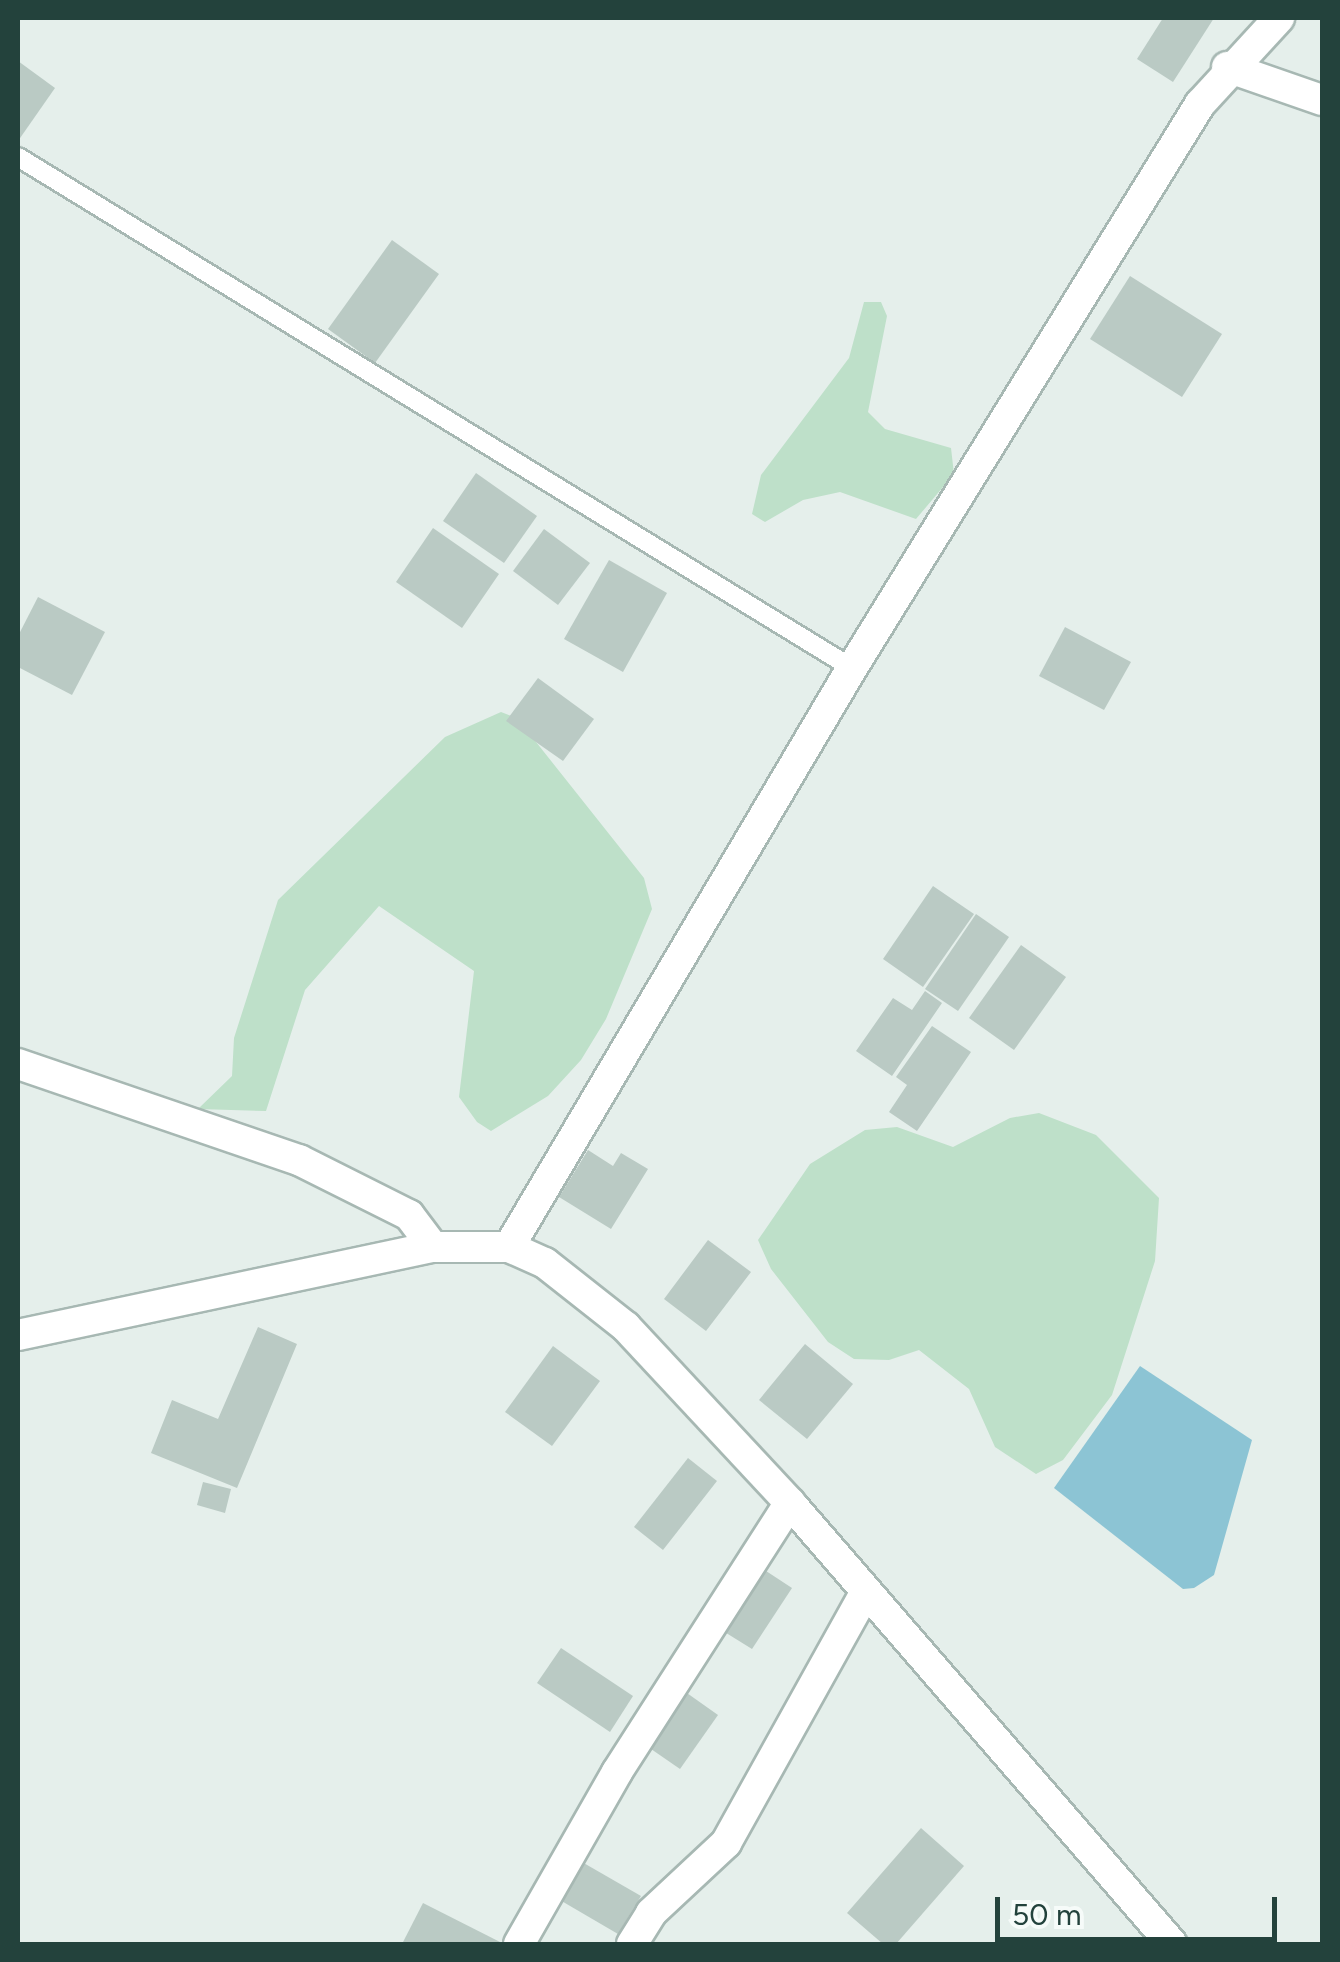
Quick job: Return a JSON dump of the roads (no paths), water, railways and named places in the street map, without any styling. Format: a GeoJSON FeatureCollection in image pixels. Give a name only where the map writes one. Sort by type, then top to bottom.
{"type":"FeatureCollection","features":[{"type":"Feature","properties":{"kind":"street"},"geometry":{"type":"LineString","coordinates":[[509,1248],[852,668],[1227,67],[1279,18]]}},
{"type":"Feature","properties":{"kind":"street"},"geometry":{"type":"LineString","coordinates":[[1227,67],[1322,100]]}},
{"type":"Feature","properties":{"kind":"street"},"geometry":{"type":"LineString","coordinates":[[18,1064],[298,1160],[409,1215],[433,1246]]}},
{"type":"Feature","properties":{"kind":"street"},"geometry":{"type":"LineString","coordinates":[[18,1334],[433,1246],[509,1248],[576,1282],[626,1327],[790,1503],[1172,1944]]}},
{"type":"Feature","properties":{"kind":"street"},"geometry":{"type":"LineString","coordinates":[[519,1944],[617,1772],[790,1503]]}},
{"type":"Feature","properties":{"kind":"street"},"geometry":{"type":"LineString","coordinates":[[632,1944],[651,1913],[726,1843],[866,1592]]}},
{"type":"Feature","properties":{"kind":"lane"},"geometry":{"type":"LineString","coordinates":[[18,157],[852,668]]}},
{"type":"Feature","properties":{"kind":"water"},"geometry":{"type":"Polygon","coordinates":[[[1140,1366],[1252,1440],[1214,1575],[1194,1588],[1183,1589],[1054,1488],[1140,1366]]]}}]}
